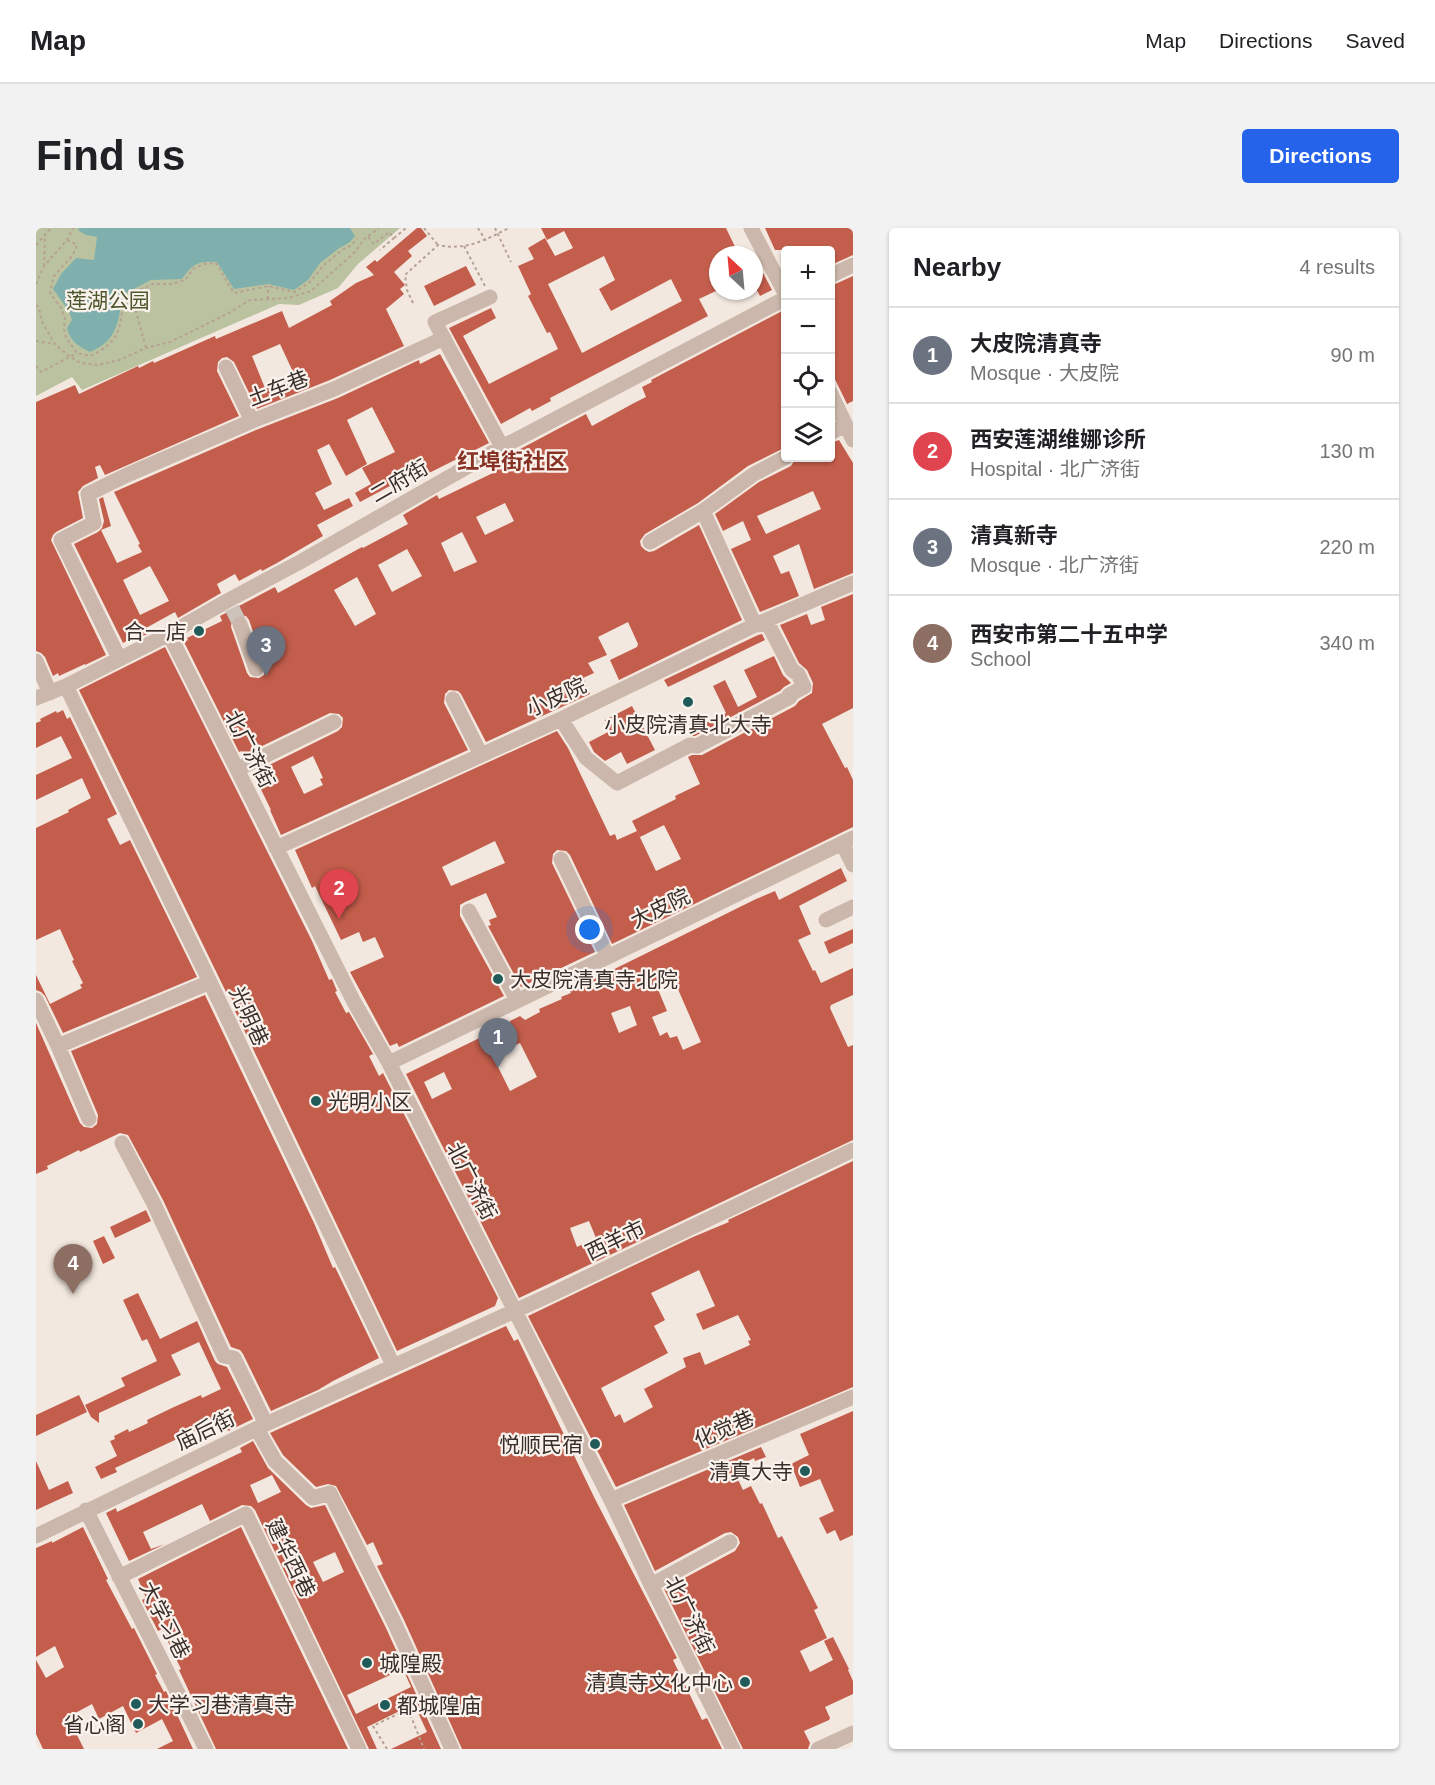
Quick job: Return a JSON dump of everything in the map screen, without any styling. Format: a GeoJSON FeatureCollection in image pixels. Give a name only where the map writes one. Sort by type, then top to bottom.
{"type":"FeatureCollection","features":[{"type":"Feature","properties":{"kind":"street"},"geometry":{"type":"LineString","coordinates":[[751,228],[781,286]]}},
{"type":"Feature","properties":{"kind":"street"},"geometry":{"type":"LineString","coordinates":[[835,274],[853,265]]}},
{"type":"Feature","properties":{"kind":"street"},"geometry":{"type":"LineString","coordinates":[[490,297],[435,322],[502,447]]}},
{"type":"Feature","properties":{"kind":"street","name":"二府街"},"geometry":{"type":"LineString","coordinates":[[43,696],[230,604],[502,447],[781,299]]}},
{"type":"Feature","properties":{"kind":"street","name":"土车巷"},"geometry":{"type":"LineString","coordinates":[[119,658],[61,540],[94,523],[88,494],[252,421],[334,389],[444,338]]}},
{"type":"Feature","properties":{"kind":"street"},"geometry":{"type":"LineString","coordinates":[[226,367],[252,421]]}},
{"type":"Feature","properties":{"kind":"street"},"geometry":{"type":"LineString","coordinates":[[835,401],[853,440]]}},
{"type":"Feature","properties":{"kind":"street"},"geometry":{"type":"LineString","coordinates":[[835,431],[846,425]]}},
{"type":"Feature","properties":{"kind":"street"},"geometry":{"type":"LineString","coordinates":[[650,542],[703,511],[754,474],[781,460]]}},
{"type":"Feature","properties":{"kind":"street"},"geometry":{"type":"LineString","coordinates":[[561,719],[586,758],[617,783],[690,745],[697,746],[790,697],[789,695],[804,687],[798,674],[792,670],[768,624],[755,625],[703,511]]}},
{"type":"Feature","properties":{"kind":"street","name":"小皮院"},"geometry":{"type":"LineString","coordinates":[[276,848],[561,719],[755,625],[853,583]]}},
{"type":"Feature","properties":{"kind":"street"},"geometry":{"type":"LineString","coordinates":[[240,624],[255,669]]}},
{"type":"Feature","properties":{"kind":"street","name":"北广济街"},"geometry":{"type":"LineString","coordinates":[[169,634],[354,1002],[388,1063],[611,1500],[733,1749]]}},
{"type":"Feature","properties":{"kind":"street"},"geometry":{"type":"LineString","coordinates":[[36,661],[43,696]]}},
{"type":"Feature","properties":{"kind":"street","name":"光明巷"},"geometry":{"type":"LineString","coordinates":[[66,686],[393,1365]]}},
{"type":"Feature","properties":{"kind":"street"},"geometry":{"type":"LineString","coordinates":[[453,699],[481,755]]}},
{"type":"Feature","properties":{"kind":"street"},"geometry":{"type":"LineString","coordinates":[[238,769],[334,722]]}},
{"type":"Feature","properties":{"kind":"street"},"geometry":{"type":"LineString","coordinates":[[847,840],[853,865]]}},
{"type":"Feature","properties":{"kind":"street","name":"大皮院"},"geometry":{"type":"LineString","coordinates":[[388,1063],[847,840]]}},
{"type":"Feature","properties":{"kind":"street"},"geometry":{"type":"LineString","coordinates":[[561,859],[608,957]]}},
{"type":"Feature","properties":{"kind":"street"},"geometry":{"type":"LineString","coordinates":[[826,920],[853,907]]}},
{"type":"Feature","properties":{"kind":"street"},"geometry":{"type":"LineString","coordinates":[[469,911],[517,1000]]}},
{"type":"Feature","properties":{"kind":"street"},"geometry":{"type":"LineString","coordinates":[[58,1046],[210,982]]}},
{"type":"Feature","properties":{"kind":"street"},"geometry":{"type":"LineString","coordinates":[[36,1000],[89,1119]]}},
{"type":"Feature","properties":{"kind":"street"},"geometry":{"type":"LineString","coordinates":[[122,1143],[154,1203],[224,1356],[234,1358],[275,1461],[313,1497],[330,1493],[395,1624],[452,1749]]}},
{"type":"Feature","properties":{"kind":"street","name":"西羊市"},"geometry":{"type":"LineString","coordinates":[[393,1365],[514,1311],[853,1150]]}},
{"type":"Feature","properties":{"kind":"street","name":"庙后街"},"geometry":{"type":"LineString","coordinates":[[36,1536],[261,1426],[393,1365]]}},
{"type":"Feature","properties":{"kind":"street","name":"化觉巷"},"geometry":{"type":"LineString","coordinates":[[611,1500],[853,1397]]}},
{"type":"Feature","properties":{"kind":"street","name":"大学习巷"},"geometry":{"type":"LineString","coordinates":[[86,1510],[206,1749]]}},
{"type":"Feature","properties":{"kind":"street","name":"建华西巷"},"geometry":{"type":"LineString","coordinates":[[119,1577],[246,1514],[359,1749]]}},
{"type":"Feature","properties":{"kind":"street"},"geometry":{"type":"LineString","coordinates":[[651,1585],[730,1542]]}},
{"type":"Feature","properties":{"kind":"street"},"geometry":{"type":"LineString","coordinates":[[818,1749],[853,1733]]}},
{"type":"Feature","properties":{"kind":"path"},"geometry":{"type":"LineString","coordinates":[[36,245],[51,228]]}},
{"type":"Feature","properties":{"kind":"path"},"geometry":{"type":"LineString","coordinates":[[36,284],[44,266],[67,240],[73,228]]}},
{"type":"Feature","properties":{"kind":"path"},"geometry":{"type":"LineString","coordinates":[[36,306],[55,344],[70,357],[81,363],[98,365],[120,360],[146,348],[170,342],[250,300],[288,298],[311,291],[356,251],[363,240],[379,228]]}},
{"type":"Feature","properties":{"kind":"path"},"geometry":{"type":"LineString","coordinates":[[380,250],[406,228]]}},
{"type":"Feature","properties":{"kind":"path"},"geometry":{"type":"LineString","coordinates":[[424,228],[438,245],[452,248],[486,241],[509,228]]}},
{"type":"Feature","properties":{"kind":"path"},"geometry":{"type":"LineString","coordinates":[[478,228],[486,241]]}},
{"type":"Feature","properties":{"kind":"path"},"geometry":{"type":"LineString","coordinates":[[495,228],[511,262]]}},
{"type":"Feature","properties":{"kind":"path"},"geometry":{"type":"LineString","coordinates":[[368,237],[374,244],[389,232],[394,238]]}},
{"type":"Feature","properties":{"kind":"path"},"geometry":{"type":"LineString","coordinates":[[67,240],[77,245],[74,255],[54,276],[50,293],[65,318],[66,338],[77,353],[90,356],[104,349],[116,337],[126,296],[153,284],[172,284],[185,280],[194,268],[216,263],[234,293],[268,286],[295,292],[310,282],[324,265],[342,250],[352,245],[358,236],[363,240]]}},
{"type":"Feature","properties":{"kind":"path"},"geometry":{"type":"LineString","coordinates":[[44,266],[45,237]]}},
{"type":"Feature","properties":{"kind":"path"},"geometry":{"type":"LineString","coordinates":[[413,303],[407,290],[405,275],[438,245]]}},
{"type":"Feature","properties":{"kind":"path"},"geometry":{"type":"LineString","coordinates":[[464,246],[490,297]]}},
{"type":"Feature","properties":{"kind":"path"},"geometry":{"type":"LineString","coordinates":[[268,286],[268,299]]}},
{"type":"Feature","properties":{"kind":"path"},"geometry":{"type":"LineString","coordinates":[[123,306],[136,311],[146,348]]}},
{"type":"Feature","properties":{"kind":"path"},"geometry":{"type":"LineString","coordinates":[[36,341],[55,344]]}},
{"type":"Feature","properties":{"kind":"path"},"geometry":{"type":"LineString","coordinates":[[36,366],[41,372],[77,353]]}},
{"type":"Feature","properties":{"kind":"path"},"geometry":{"type":"LineString","coordinates":[[387,1749],[373,1726],[408,1708],[424,1749]]}},
{"type":"Feature","properties":{"kind":"green space","name":"莲湖公园"},"geometry":{"type":"Polygon","coordinates":[[[36,228],[400,228],[358,264],[338,288],[299,305],[279,304],[82,390],[72,377],[36,396],[36,228]]]}},
{"type":"Feature","properties":{"kind":"water","name":"莲湖公园"},"geometry":{"type":"Polygon","coordinates":[[[79,228],[350,228],[355,236],[320,263],[308,280],[294,290],[268,284],[234,289],[217,262],[196,264],[182,279],[151,280],[122,295],[120,314],[115,329],[106,342],[90,352],[72,340],[67,328],[72,320],[69,311],[53,289],[61,274],[76,258],[94,260],[97,237],[86,235],[78,230],[79,228]]]}},
{"type":"Feature","properties":{"kind":"building"},"geometry":{"type":"Polygon","coordinates":[[[417,228],[421,228],[427,236],[408,251],[412,256],[394,272],[405,285],[400,289],[404,294],[386,309],[404,346],[330,380],[257,409],[234,362],[227,357],[222,358],[218,362],[217,371],[239,416],[105,475],[100,465],[95,467],[98,478],[83,486],[78,492],[83,518],[56,532],[51,540],[106,655],[59,676],[58,673],[53,676],[45,657],[36,651],[36,402],[75,385],[79,394],[138,366],[139,368],[153,361],[154,363],[215,336],[216,339],[282,311],[289,328],[332,305],[330,301],[356,283],[374,275],[366,267],[375,260],[377,262],[417,228]],[[280,344],[252,356],[265,388],[294,374],[280,344]]]}},
{"type":"Feature","properties":{"kind":"building"},"geometry":{"type":"Polygon","coordinates":[[[541,228],[726,228],[735,246],[709,246],[709,294],[699,299],[708,316],[550,398],[551,401],[532,411],[530,408],[501,424],[449,328],[491,308],[496,318],[463,336],[489,384],[558,349],[528,296],[531,294],[518,266],[534,259],[528,248],[545,238],[555,256],[573,248],[564,231],[547,240],[541,228]],[[604,256],[548,284],[582,353],[682,301],[671,279],[611,311],[599,289],[615,280],[604,256]]]}},
{"type":"Feature","properties":{"kind":"building"},"geometry":{"type":"Polygon","coordinates":[[[765,228],[853,228],[853,255],[835,263],[835,246],[781,246],[781,250],[775,250],[765,228]]]}},
{"type":"Feature","properties":{"kind":"building"},"geometry":{"type":"Polygon","coordinates":[[[466,266],[476,285],[434,306],[424,286],[466,266]]]}},
{"type":"Feature","properties":{"kind":"building"},"geometry":{"type":"Polygon","coordinates":[[[763,273],[772,290],[763,294],[763,273]]]}},
{"type":"Feature","properties":{"kind":"building"},"geometry":{"type":"Polygon","coordinates":[[[853,276],[853,401],[847,404],[835,379],[835,284],[853,276]]]}},
{"type":"Feature","properties":{"kind":"building"},"geometry":{"type":"Polygon","coordinates":[[[781,312],[781,450],[748,466],[698,503],[645,534],[640,541],[645,550],[654,551],[699,525],[742,620],[619,680],[610,660],[637,647],[638,644],[628,622],[598,637],[607,655],[588,663],[594,673],[583,678],[590,694],[486,742],[461,694],[458,691],[449,690],[445,694],[444,703],[468,750],[281,835],[253,773],[338,731],[342,727],[343,718],[339,714],[330,713],[244,755],[242,751],[239,752],[184,642],[188,640],[187,638],[222,621],[220,616],[275,587],[278,593],[408,524],[403,515],[437,495],[439,499],[497,471],[493,463],[586,414],[592,426],[646,397],[642,387],[652,382],[651,380],[781,312]],[[505,503],[476,517],[485,535],[514,521],[505,503]],[[462,532],[441,543],[454,572],[477,562],[462,532]],[[407,549],[378,565],[392,592],[422,576],[407,549]],[[357,577],[334,590],[355,626],[376,614],[357,577]],[[237,615],[232,618],[231,627],[247,673],[250,677],[259,678],[264,675],[265,666],[249,620],[246,616],[237,615]],[[313,756],[291,767],[304,794],[323,785],[320,779],[323,778],[313,756]]]}},
{"type":"Feature","properties":{"kind":"building"},"geometry":{"type":"Polygon","coordinates":[[[440,354],[489,443],[421,477],[418,471],[360,502],[355,493],[371,484],[362,468],[395,452],[372,407],[347,420],[367,464],[346,476],[329,444],[317,450],[332,484],[315,493],[324,510],[349,498],[353,506],[317,525],[323,536],[277,563],[239,581],[235,574],[217,584],[221,593],[178,618],[175,612],[146,628],[149,633],[137,639],[136,636],[123,643],[74,544],[102,528],[104,521],[99,499],[103,497],[111,526],[101,530],[117,563],[142,552],[114,492],[256,430],[338,398],[419,360],[420,364],[440,354]],[[150,566],[123,580],[140,615],[169,601],[150,566]]]}},
{"type":"Feature","properties":{"kind":"building"},"geometry":{"type":"Polygon","coordinates":[[[839,440],[853,463],[853,573],[814,589],[799,544],[773,556],[781,574],[789,571],[799,596],[760,612],[731,549],[751,540],[743,521],[723,531],[715,514],[759,482],[791,466],[794,462],[835,462],[835,442],[839,440]],[[813,491],[757,516],[766,534],[821,509],[813,491]]]}},
{"type":"Feature","properties":{"kind":"building"},"geometry":{"type":"Polygon","coordinates":[[[853,594],[853,708],[822,724],[853,780],[853,827],[612,944],[570,855],[566,851],[557,850],[553,854],[552,863],[595,952],[521,987],[488,926],[491,925],[489,920],[497,917],[486,893],[465,902],[460,905],[460,916],[504,996],[399,1047],[397,1043],[390,1046],[350,972],[384,957],[375,937],[363,942],[359,932],[341,940],[315,886],[312,888],[295,850],[557,731],[568,748],[610,836],[615,834],[617,840],[637,831],[632,821],[700,784],[688,757],[702,755],[795,706],[812,693],[813,683],[807,670],[799,663],[780,625],[807,614],[811,625],[825,620],[821,607],[853,594]],[[664,825],[640,837],[637,831],[656,871],[681,859],[664,825]],[[495,841],[442,867],[451,886],[505,863],[495,841]]]}},
{"type":"Feature","properties":{"kind":"building"},"geometry":{"type":"Polygon","coordinates":[[[762,634],[765,640],[668,687],[664,680],[758,635],[762,634]]]}},
{"type":"Feature","properties":{"kind":"building"},"geometry":{"type":"Polygon","coordinates":[[[165,647],[312,941],[329,980],[332,979],[337,991],[335,992],[373,1054],[369,1056],[379,1076],[383,1073],[498,1298],[495,1306],[397,1351],[235,1011],[237,1010],[228,991],[226,992],[79,690],[165,647]]]}},
{"type":"Feature","properties":{"kind":"building"},"geometry":{"type":"Polygon","coordinates":[[[774,656],[783,675],[791,683],[780,691],[693,736],[690,731],[726,713],[713,686],[725,680],[738,707],[757,697],[744,670],[774,656]]]}},
{"type":"Feature","properties":{"kind":"building"},"geometry":{"type":"Polygon","coordinates":[[[632,706],[655,750],[627,764],[621,752],[605,761],[594,752],[589,742],[610,731],[605,720],[632,706]]]}},
{"type":"Feature","properties":{"kind":"building"},"geometry":{"type":"Polygon","coordinates":[[[63,710],[67,719],[70,717],[117,814],[107,819],[120,845],[130,840],[197,977],[63,1033],[45,996],[36,990],[36,975],[50,1004],[82,988],[80,985],[83,983],[60,929],[36,940],[36,828],[91,798],[82,778],[36,800],[36,775],[72,758],[61,736],[36,748],[36,723],[56,711],[57,713],[63,710]]]}},
{"type":"Feature","properties":{"kind":"building"},"geometry":{"type":"Polygon","coordinates":[[[841,868],[847,881],[799,906],[811,934],[798,940],[821,983],[853,968],[853,995],[831,1005],[830,1008],[848,1047],[853,1045],[853,1140],[519,1298],[406,1074],[520,1016],[525,1020],[540,1012],[539,1009],[562,999],[561,997],[571,993],[570,991],[756,899],[775,891],[779,900],[841,868]],[[674,980],[657,987],[667,1011],[652,1017],[660,1036],[667,1032],[670,1038],[677,1036],[683,1050],[701,1042],[674,980]],[[630,1006],[611,1013],[619,1033],[637,1025],[630,1006]],[[520,1043],[492,1055],[510,1091],[537,1077],[520,1043]],[[444,1072],[424,1082],[432,1099],[452,1089],[444,1072]],[[589,1221],[570,1228],[577,1247],[596,1238],[589,1221]]]}},
{"type":"Feature","properties":{"kind":"building"},"geometry":{"type":"Polygon","coordinates":[[[853,929],[853,943],[829,954],[824,942],[853,929]]]}},
{"type":"Feature","properties":{"kind":"building"},"geometry":{"type":"Polygon","coordinates":[[[205,995],[314,1223],[333,1268],[335,1267],[379,1358],[318,1390],[271,1411],[243,1354],[240,1350],[231,1347],[163,1200],[128,1135],[120,1133],[80,1152],[79,1150],[36,1174],[36,1023],[80,1123],[84,1127],[92,1128],[97,1124],[98,1115],[71,1051],[205,995]]]}},
{"type":"Feature","properties":{"kind":"building"},"geometry":{"type":"Polygon","coordinates":[[[853,1161],[853,1387],[616,1487],[528,1316],[729,1222],[728,1220],[853,1161]],[[699,1270],[651,1293],[665,1320],[654,1326],[668,1353],[601,1388],[615,1417],[620,1414],[624,1423],[653,1407],[644,1389],[686,1367],[683,1358],[700,1352],[705,1365],[750,1345],[748,1341],[751,1340],[738,1315],[703,1330],[696,1314],[715,1306],[699,1270]]]}},
{"type":"Feature","properties":{"kind":"building"},"geometry":{"type":"Polygon","coordinates":[[[146,1210],[151,1221],[115,1238],[110,1227],[146,1210]]]}},
{"type":"Feature","properties":{"kind":"building"},"geometry":{"type":"Polygon","coordinates":[[[104,1236],[115,1258],[103,1264],[93,1241],[104,1236]]]}},
{"type":"Feature","properties":{"kind":"building"},"geometry":{"type":"Polygon","coordinates":[[[138,1293],[160,1339],[197,1321],[215,1361],[227,1367],[253,1419],[228,1431],[222,1418],[115,1468],[117,1472],[101,1479],[95,1467],[117,1456],[110,1441],[115,1439],[114,1436],[128,1429],[129,1432],[148,1423],[147,1420],[201,1395],[202,1398],[221,1389],[199,1342],[171,1355],[181,1375],[99,1413],[99,1423],[91,1417],[85,1405],[125,1386],[121,1378],[157,1361],[147,1339],[142,1341],[123,1300],[138,1293]]]}},
{"type":"Feature","properties":{"kind":"building"},"geometry":{"type":"Polygon","coordinates":[[[506,1326],[514,1341],[518,1339],[595,1499],[677,1658],[673,1660],[702,1720],[707,1718],[722,1749],[462,1749],[377,1566],[383,1564],[373,1542],[367,1545],[336,1486],[328,1484],[316,1487],[283,1455],[270,1433],[506,1326]]]}},
{"type":"Feature","properties":{"kind":"building"},"geometry":{"type":"Polygon","coordinates":[[[79,1395],[87,1412],[36,1436],[36,1415],[79,1395]]]}},
{"type":"Feature","properties":{"kind":"building"},"geometry":{"type":"Polygon","coordinates":[[[853,1411],[853,1535],[840,1541],[835,1530],[827,1534],[819,1518],[834,1511],[820,1479],[800,1487],[791,1464],[809,1455],[800,1434],[853,1411]]]}},
{"type":"Feature","properties":{"kind":"building"},"geometry":{"type":"Polygon","coordinates":[[[253,1441],[268,1468],[306,1505],[311,1508],[325,1505],[386,1628],[441,1749],[391,1749],[427,1732],[414,1704],[367,1727],[377,1749],[369,1749],[255,1510],[251,1506],[242,1505],[210,1521],[202,1504],[143,1532],[151,1549],[165,1544],[129,1561],[106,1513],[116,1508],[117,1512],[242,1452],[240,1448],[253,1441]],[[272,1475],[250,1485],[258,1503],[281,1492],[272,1475]],[[335,1552],[313,1562],[323,1582],[344,1572],[335,1552]],[[403,1669],[347,1695],[356,1714],[411,1687],[403,1669]]]}},
{"type":"Feature","properties":{"kind":"building"},"geometry":{"type":"Polygon","coordinates":[[[761,1447],[766,1457],[755,1461],[754,1458],[733,1469],[743,1490],[751,1486],[760,1504],[762,1503],[778,1538],[782,1536],[818,1608],[814,1610],[827,1638],[800,1651],[810,1672],[833,1660],[824,1641],[833,1637],[853,1681],[853,1694],[825,1707],[829,1720],[804,1731],[810,1743],[808,1749],[743,1749],[664,1589],[735,1551],[740,1543],[738,1537],[731,1532],[725,1533],[655,1571],[624,1505],[761,1447]]]}},
{"type":"Feature","properties":{"kind":"building"},"geometry":{"type":"Polygon","coordinates":[[[36,1461],[49,1490],[68,1481],[73,1493],[36,1510],[36,1461]]]}},
{"type":"Feature","properties":{"kind":"building"},"geometry":{"type":"Polygon","coordinates":[[[83,1527],[108,1579],[106,1580],[132,1629],[134,1628],[193,1749],[157,1749],[173,1741],[162,1719],[136,1733],[123,1706],[99,1719],[92,1704],[68,1717],[84,1749],[43,1749],[36,1734],[36,1660],[46,1678],[64,1667],[55,1646],[36,1657],[36,1548],[52,1541],[52,1543],[83,1527]]]}},
{"type":"Feature","properties":{"kind":"building"},"geometry":{"type":"Polygon","coordinates":[[[241,1527],[348,1749],[216,1749],[162,1629],[158,1631],[142,1600],[146,1598],[138,1579],[241,1527]]]}},
{"type":"Feature","properties":{"kind":"tunnel"},"geometry":{"type":"LineString","coordinates":[[232,608],[240,624]]}},
{"type":"Feature","properties":{"kind":"place","name":"合一店"},"geometry":{"type":"Point","coordinates":[199,631]}},
{"type":"Feature","properties":{"kind":"place","name":"清真新寺"},"geometry":{"type":"Point","coordinates":[266,676]}},
{"type":"Feature","properties":{"kind":"place","name":"小皮院清真北大寺"},"geometry":{"type":"Point","coordinates":[688,702]}},
{"type":"Feature","properties":{"kind":"place","name":"西安莲湖维娜诊所"},"geometry":{"type":"Point","coordinates":[339,919]}},
{"type":"Feature","properties":{"kind":"place","name":"大皮院清真寺北院"},"geometry":{"type":"Point","coordinates":[498,979]}},
{"type":"Feature","properties":{"kind":"place","name":"大皮院清真寺"},"geometry":{"type":"Point","coordinates":[498,1068]}},
{"type":"Feature","properties":{"kind":"place","name":"光明小区"},"geometry":{"type":"Point","coordinates":[316,1101]}},
{"type":"Feature","properties":{"kind":"place","name":"西安市第二十五中学"},"geometry":{"type":"Point","coordinates":[73,1294]}},
{"type":"Feature","properties":{"kind":"place","name":"悦顺民宿"},"geometry":{"type":"Point","coordinates":[595,1444]}},
{"type":"Feature","properties":{"kind":"place","name":"清真大寺"},"geometry":{"type":"Point","coordinates":[805,1471]}},
{"type":"Feature","properties":{"kind":"place","name":"城隍殿"},"geometry":{"type":"Point","coordinates":[367,1663]}},
{"type":"Feature","properties":{"kind":"place","name":"清真寺文化中心"},"geometry":{"type":"Point","coordinates":[745,1682]}},
{"type":"Feature","properties":{"kind":"place","name":"大学习巷清真寺"},"geometry":{"type":"Point","coordinates":[136,1704]}},
{"type":"Feature","properties":{"kind":"place","name":"都城隍庙"},"geometry":{"type":"Point","coordinates":[385,1705]}},
{"type":"Feature","properties":{"kind":"place","name":"省心阁"},"geometry":{"type":"Point","coordinates":[138,1724]}},
{"type":"Feature","properties":{"kind":"district","name":"红埠街社区"},"geometry":{"type":"Point","coordinates":[512,461]}}]}
